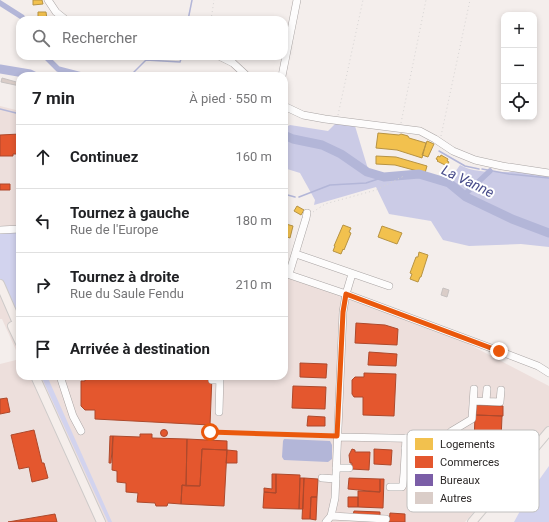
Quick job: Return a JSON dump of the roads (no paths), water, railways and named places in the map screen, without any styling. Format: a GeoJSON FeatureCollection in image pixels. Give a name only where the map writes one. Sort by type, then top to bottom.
{"type":"FeatureCollection","features":[{"type":"Feature","properties":{"kind":"main road"},"geometry":{"type":"LineString","coordinates":[[0,284],[16,321]]}},
{"type":"Feature","properties":{"kind":"main road"},"geometry":{"type":"LineString","coordinates":[[0,298],[16,334]]}},
{"type":"Feature","properties":{"kind":"main road"},"geometry":{"type":"LineString","coordinates":[[37,380],[101,522]]}},
{"type":"Feature","properties":{"kind":"main road"},"geometry":{"type":"LineString","coordinates":[[42,380],[106,522]]}},
{"type":"Feature","properties":{"kind":"main road"},"geometry":{"type":"LineString","coordinates":[[539,443],[549,431]]}},
{"type":"Feature","properties":{"kind":"main road"},"geometry":{"type":"LineString","coordinates":[[472,522],[480,512]]}},
{"type":"Feature","properties":{"kind":"street"},"geometry":{"type":"LineString","coordinates":[[48,0],[56,12],[61,16]]}},
{"type":"Feature","properties":{"kind":"street"},"geometry":{"type":"LineString","coordinates":[[288,46],[297,0]]}},
{"type":"Feature","properties":{"kind":"street"},"geometry":{"type":"LineString","coordinates":[[227,60],[243,72]]}},
{"type":"Feature","properties":{"kind":"street"},"geometry":{"type":"LineString","coordinates":[[283,72],[285,60]]}},
{"type":"Feature","properties":{"kind":"street"},"geometry":{"type":"LineString","coordinates":[[288,108],[303,115],[423,132],[453,151],[475,160],[549,173]]}},
{"type":"Feature","properties":{"kind":"street"},"geometry":{"type":"LineString","coordinates":[[288,272],[296,254],[306,215]]}},
{"type":"Feature","properties":{"kind":"street"},"geometry":{"type":"LineString","coordinates":[[0,230],[16,229]]}},
{"type":"Feature","properties":{"kind":"street"},"geometry":{"type":"LineString","coordinates":[[296,254],[389,286]]}},
{"type":"Feature","properties":{"kind":"street"},"geometry":{"type":"LineString","coordinates":[[288,274],[346,294],[523,360],[549,373]]}},
{"type":"Feature","properties":{"kind":"street"},"geometry":{"type":"LineString","coordinates":[[330,520],[335,498],[343,312],[346,294],[352,274]]}},
{"type":"Feature","properties":{"kind":"street"},"geometry":{"type":"LineString","coordinates":[[61,380],[73,416],[81,431]]}},
{"type":"Feature","properties":{"kind":"street"},"geometry":{"type":"LineString","coordinates":[[219,412],[220,380]]}},
{"type":"Feature","properties":{"kind":"street"},"geometry":{"type":"LineString","coordinates":[[454,430],[472,420],[474,389]]}},
{"type":"Feature","properties":{"kind":"street"},"geometry":{"type":"LineString","coordinates":[[486,401],[487,389]]}},
{"type":"Feature","properties":{"kind":"street"},"geometry":{"type":"LineString","coordinates":[[474,401],[500,402],[501,390]]}},
{"type":"Feature","properties":{"kind":"street"},"geometry":{"type":"LineString","coordinates":[[337,436],[406,438],[403,485],[402,487],[390,486]]}},
{"type":"Feature","properties":{"kind":"street"},"geometry":{"type":"LineString","coordinates":[[336,468],[349,468]]}},
{"type":"Feature","properties":{"kind":"street"},"geometry":{"type":"LineString","coordinates":[[322,478],[336,479]]}},
{"type":"Feature","properties":{"kind":"street"},"geometry":{"type":"LineString","coordinates":[[330,520],[386,519]]}},
{"type":"Feature","properties":{"kind":"street"},"geometry":{"type":"LineString","coordinates":[[330,520],[340,522]]}},
{"type":"Feature","properties":{"kind":"waterway"},"geometry":{"type":"LineString","coordinates":[[189,16],[192,0]]}},
{"type":"Feature","properties":{"kind":"waterway"},"geometry":{"type":"LineString","coordinates":[[0,3],[20,16]]}},
{"type":"Feature","properties":{"kind":"waterway"},"geometry":{"type":"LineString","coordinates":[[49,60],[58,69],[70,72]]}},
{"type":"Feature","properties":{"kind":"waterway"},"geometry":{"type":"LineString","coordinates":[[134,72],[146,60]]}},
{"type":"Feature","properties":{"kind":"waterway"},"geometry":{"type":"LineString","coordinates":[[146,60],[180,62],[181,60]]}},
{"type":"Feature","properties":{"kind":"waterway","name":"La Vanne"},"geometry":{"type":"LineString","coordinates":[[0,69],[18,72]]}},
{"type":"Feature","properties":{"kind":"waterway"},"geometry":{"type":"LineString","coordinates":[[0,109],[16,113]]}},
{"type":"Feature","properties":{"kind":"waterway","name":"La Vanne"},"geometry":{"type":"LineString","coordinates":[[288,137],[322,145],[341,154],[367,172],[384,177],[419,174],[449,183],[466,197],[512,219],[549,233]]}},
{"type":"Feature","properties":{"kind":"waterway"},"geometry":{"type":"LineString","coordinates":[[439,151],[465,166],[479,169]]}},
{"type":"Feature","properties":{"kind":"waterway"},"geometry":{"type":"LineString","coordinates":[[482,169],[509,174],[549,178]]}},
{"type":"Feature","properties":{"kind":"waterway"},"geometry":{"type":"LineString","coordinates":[[464,195],[490,171]]}},
{"type":"Feature","properties":{"kind":"waterway"},"geometry":{"type":"LineString","coordinates":[[299,197],[330,185],[366,183],[384,177]]}},
{"type":"Feature","properties":{"kind":"waterway"},"geometry":{"type":"LineString","coordinates":[[288,195],[295,197]]}}]}
